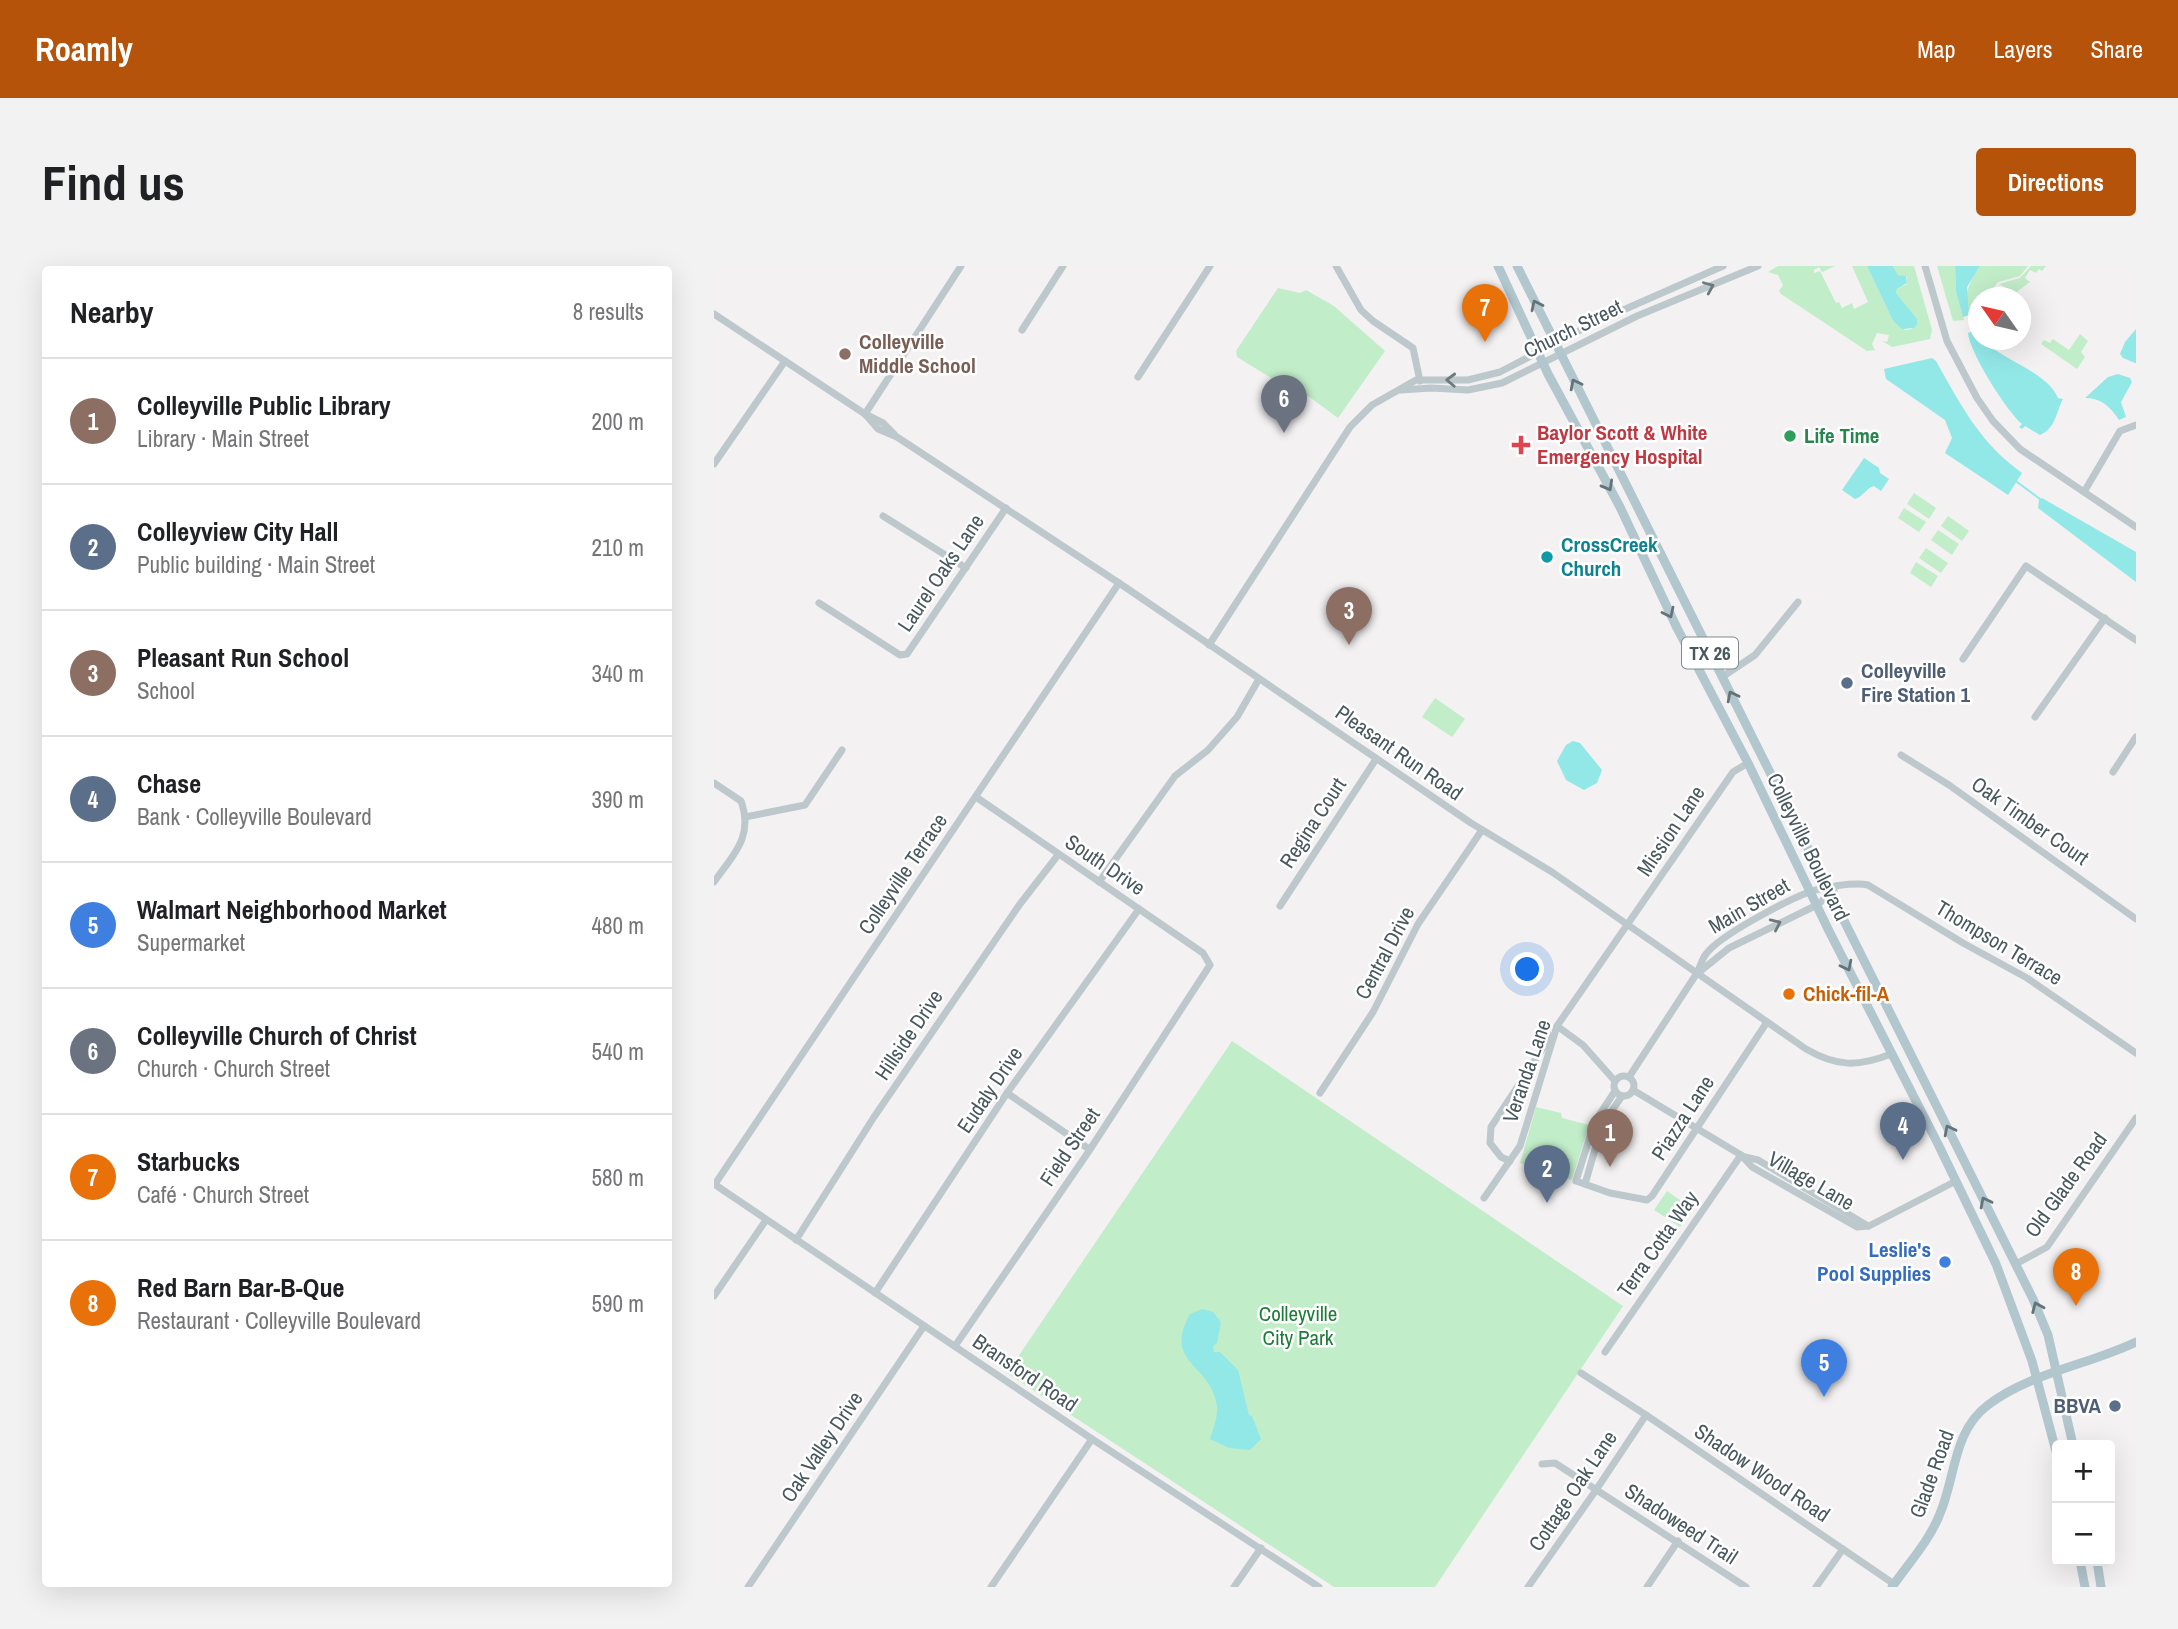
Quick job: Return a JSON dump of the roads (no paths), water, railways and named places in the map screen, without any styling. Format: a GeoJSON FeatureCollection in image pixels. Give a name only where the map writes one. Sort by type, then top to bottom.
{"type":"FeatureCollection","features":[{"type":"Feature","properties":{"kind":"main road","name":"Colleyville Boulevard"},"geometry":{"type":"LineString","coordinates":[[1498,266],[1543,364],[1620,507],[1704,681],[1748,763],[1996,1264],[2018,1317],[2038,1379],[2053,1440]]}},
{"type":"Feature","properties":{"kind":"main road","name":"Colleyville Boulevard"},"geometry":{"type":"LineString","coordinates":[[1517,266],[1722,677],[1832,890],[2016,1264],[2044,1326],[2072,1440]]}},
{"type":"Feature","properties":{"kind":"main road"},"geometry":{"type":"LineString","coordinates":[[1704,681],[1722,677]]}},
{"type":"Feature","properties":{"kind":"main road"},"geometry":{"type":"LineString","coordinates":[[1748,763],[1763,757]]}},
{"type":"Feature","properties":{"kind":"main road","name":"Glade Road"},"geometry":{"type":"LineString","coordinates":[[1893,1586],[1938,1518],[1947,1495],[1959,1443],[1974,1418],[1990,1403],[2038,1379],[2136,1342]]}},
{"type":"Feature","properties":{"kind":"main road"},"geometry":{"type":"LineString","coordinates":[[2081,1566],[2085,1587]]}},
{"type":"Feature","properties":{"kind":"main road"},"geometry":{"type":"LineString","coordinates":[[2082,1571],[2095,1566]]}},
{"type":"Feature","properties":{"kind":"main road"},"geometry":{"type":"LineString","coordinates":[[2098,1566],[2101,1587]]}},
{"type":"Feature","properties":{"kind":"street"},"geometry":{"type":"LineString","coordinates":[[865,414],[961,266]]}},
{"type":"Feature","properties":{"kind":"street"},"geometry":{"type":"LineString","coordinates":[[1022,330],[1063,266]]}},
{"type":"Feature","properties":{"kind":"street"},"geometry":{"type":"LineString","coordinates":[[1138,377],[1210,266]]}},
{"type":"Feature","properties":{"kind":"street"},"geometry":{"type":"LineString","coordinates":[[1336,266],[1361,310],[1413,348],[1420,389]]}},
{"type":"Feature","properties":{"kind":"street","name":"Church Street"},"geometry":{"type":"LineString","coordinates":[[1209,645],[1350,427],[1373,405],[1419,380],[1480,378],[1500,372],[1555,343],[1723,266]]}},
{"type":"Feature","properties":{"kind":"street"},"geometry":{"type":"LineString","coordinates":[[1925,266],[1947,341],[1985,410],[2001,431],[2020,449],[2136,527]]}},
{"type":"Feature","properties":{"kind":"street","name":"Church Street"},"geometry":{"type":"LineString","coordinates":[[1397,391],[1482,388],[1502,383],[1637,316],[1754,267]]}},
{"type":"Feature","properties":{"kind":"street"},"geometry":{"type":"LineString","coordinates":[[1673,288],[1679,299]]}},
{"type":"Feature","properties":{"kind":"street","name":"Pleasant Run Road"},"geometry":{"type":"LineString","coordinates":[[714,314],[865,414],[883,423],[897,437],[1119,583],[1482,830],[1552,872],[1806,1049],[1835,1062],[1860,1063],[1891,1054]]}},
{"type":"Feature","properties":{"kind":"street"},"geometry":{"type":"LineString","coordinates":[[714,464],[785,361]]}},
{"type":"Feature","properties":{"kind":"street"},"geometry":{"type":"LineString","coordinates":[[1480,378],[1482,388]]}},
{"type":"Feature","properties":{"kind":"street"},"geometry":{"type":"LineString","coordinates":[[2084,492],[2120,431],[2136,425]]}},
{"type":"Feature","properties":{"kind":"street","name":"Laurel Oaks Lane"},"geometry":{"type":"LineString","coordinates":[[819,603],[904,656],[912,649],[1006,508]]}},
{"type":"Feature","properties":{"kind":"street"},"geometry":{"type":"LineString","coordinates":[[883,516],[965,568]]}},
{"type":"Feature","properties":{"kind":"street"},"geometry":{"type":"LineString","coordinates":[[1963,659],[2026,566],[2136,640]]}},
{"type":"Feature","properties":{"kind":"street","name":"Colleyville Terrace"},"geometry":{"type":"LineString","coordinates":[[714,1184],[1119,583]]}},
{"type":"Feature","properties":{"kind":"street"},"geometry":{"type":"LineString","coordinates":[[1722,677],[1755,655],[1798,602]]}},
{"type":"Feature","properties":{"kind":"street"},"geometry":{"type":"LineString","coordinates":[[2035,717],[2105,618]]}},
{"type":"Feature","properties":{"kind":"street"},"geometry":{"type":"LineString","coordinates":[[1099,882],[1175,776],[1208,750],[1229,726],[1259,679]]}},
{"type":"Feature","properties":{"kind":"street"},"geometry":{"type":"LineString","coordinates":[[2113,772],[2136,737]]}},
{"type":"Feature","properties":{"kind":"street"},"geometry":{"type":"LineString","coordinates":[[745,817],[805,805],[842,750]]}},
{"type":"Feature","properties":{"kind":"street","name":"Oak Timber Court"},"geometry":{"type":"LineString","coordinates":[[1901,755],[1949,785],[2136,919]]}},
{"type":"Feature","properties":{"kind":"street","name":"Regina Court"},"geometry":{"type":"LineString","coordinates":[[1280,906],[1376,759]]}},
{"type":"Feature","properties":{"kind":"street","name":"Mission Lane"},"geometry":{"type":"LineString","coordinates":[[1628,925],[1733,772],[1748,763]]}},
{"type":"Feature","properties":{"kind":"street"},"geometry":{"type":"LineString","coordinates":[[714,783],[741,801],[745,817],[745,835],[714,882]]}},
{"type":"Feature","properties":{"kind":"street","name":"South Drive"},"geometry":{"type":"LineString","coordinates":[[976,797],[1203,953],[1210,965]]}},
{"type":"Feature","properties":{"kind":"street","name":"Central Drive"},"geometry":{"type":"LineString","coordinates":[[1320,1093],[1373,1012],[1418,924],[1482,830]]}},
{"type":"Feature","properties":{"kind":"street","name":"Hillside Drive"},"geometry":{"type":"LineString","coordinates":[[796,1240],[874,1117],[1012,915],[1058,855]]}},
{"type":"Feature","properties":{"kind":"street","name":"Thompson Terrace"},"geometry":{"type":"LineString","coordinates":[[1832,890],[1853,883],[1868,885],[1963,943],[2027,978],[2136,1053]]}},
{"type":"Feature","properties":{"kind":"street","name":"Main Street"},"geometry":{"type":"LineString","coordinates":[[1629,1077],[1698,974],[1705,955],[1715,945],[1740,928],[1811,892],[1832,890]]}},
{"type":"Feature","properties":{"kind":"street","name":"Main Street"},"geometry":{"type":"LineString","coordinates":[[1698,974],[1729,948],[1817,905],[1832,890]]}},
{"type":"Feature","properties":{"kind":"street","name":"Eudaly Drive"},"geometry":{"type":"LineString","coordinates":[[874,1293],[1007,1093],[1139,909]]}},
{"type":"Feature","properties":{"kind":"street","name":"Veranda Lane"},"geometry":{"type":"LineString","coordinates":[[1485,1198],[1520,1146],[1557,1026],[1628,925]]}},
{"type":"Feature","properties":{"kind":"street","name":"Field Street"},"geometry":{"type":"LineString","coordinates":[[955,1346],[1210,965]]}},
{"type":"Feature","properties":{"kind":"street","name":"Piazza Lane"},"geometry":{"type":"LineString","coordinates":[[1585,1184],[1642,1201],[1652,1196],[1767,1022]]}},
{"type":"Feature","properties":{"kind":"street"},"geometry":{"type":"LineString","coordinates":[[1510,1161],[1501,1157],[1490,1143],[1491,1127],[1557,1026],[1583,1045],[1615,1081],[1619,1093],[1602,1125],[1585,1184],[1576,1181],[1594,1123],[1619,1093],[1633,1090],[1629,1077],[1619,1076],[1615,1081]]}},
{"type":"Feature","properties":{"kind":"street","name":"Village Lane"},"geometry":{"type":"LineString","coordinates":[[1633,1090],[1741,1155],[1752,1167],[1857,1227],[1869,1226],[1956,1181]]}},
{"type":"Feature","properties":{"kind":"street"},"geometry":{"type":"LineString","coordinates":[[1007,1093],[1089,1149]]}},
{"type":"Feature","properties":{"kind":"street","name":"Old Glade Road"},"geometry":{"type":"LineString","coordinates":[[2016,1264],[2047,1247],[2136,1118]]}},
{"type":"Feature","properties":{"kind":"street","name":"Terra Cotta Way"},"geometry":{"type":"LineString","coordinates":[[1605,1352],[1741,1155]]}},
{"type":"Feature","properties":{"kind":"street","name":"Bransford Road"},"geometry":{"type":"LineString","coordinates":[[714,1184],[1091,1439],[1320,1587]]}},
{"type":"Feature","properties":{"kind":"street"},"geometry":{"type":"LineString","coordinates":[[714,1296],[766,1220]]}},
{"type":"Feature","properties":{"kind":"street","name":"Oak Valley Drive"},"geometry":{"type":"LineString","coordinates":[[748,1587],[924,1326]]}},
{"type":"Feature","properties":{"kind":"street","name":"Shadow Wood Road"},"geometry":{"type":"LineString","coordinates":[[1581,1373],[1843,1549],[1893,1586]]}},
{"type":"Feature","properties":{"kind":"street","name":"Cottage Oak Lane"},"geometry":{"type":"LineString","coordinates":[[1528,1587],[1646,1415]]}},
{"type":"Feature","properties":{"kind":"street"},"geometry":{"type":"LineString","coordinates":[[991,1587],[1091,1439]]}},
{"type":"Feature","properties":{"kind":"street","name":"Shadoweed Trail"},"geometry":{"type":"LineString","coordinates":[[1542,1464],[1555,1463],[1746,1587]]}},
{"type":"Feature","properties":{"kind":"street"},"geometry":{"type":"LineString","coordinates":[[1647,1587],[1678,1541]]}},
{"type":"Feature","properties":{"kind":"street"},"geometry":{"type":"LineString","coordinates":[[1234,1587],[1261,1548]]}},
{"type":"Feature","properties":{"kind":"street"},"geometry":{"type":"LineString","coordinates":[[1816,1587],[1843,1549]]}},
{"type":"Feature","properties":{"kind":"water"},"geometry":{"type":"Polygon","coordinates":[[[1867,266],[1893,266],[1898,275],[1906,276],[1907,283],[1897,289],[1896,293],[1917,319],[1914,328],[1902,329],[1893,321],[1867,266]]]}},
{"type":"Feature","properties":{"kind":"water"},"geometry":{"type":"Polygon","coordinates":[[[1955,266],[1980,266],[1967,287],[1968,315],[1963,317],[1956,292],[1955,266]]]}},
{"type":"Feature","properties":{"kind":"water"},"geometry":{"type":"Polygon","coordinates":[[[2136,329],[2135,363],[2120,354],[2125,342],[2136,329]]]}},
{"type":"Feature","properties":{"kind":"water"},"geometry":{"type":"Polygon","coordinates":[[[1973,350],[1996,350],[2045,381],[2058,398],[2063,399],[2052,424],[2045,432],[2040,435],[2025,426],[2022,429],[2019,427],[2022,424],[1998,394],[1973,350]]]}},
{"type":"Feature","properties":{"kind":"water"},"geometry":{"type":"Polygon","coordinates":[[[1932,358],[1982,436],[2022,473],[2008,495],[1945,453],[1952,438],[1945,420],[1886,379],[1884,369],[1932,358]]]}},
{"type":"Feature","properties":{"kind":"water"},"geometry":{"type":"Polygon","coordinates":[[[2118,374],[2130,378],[2132,382],[2121,402],[2126,417],[2119,420],[2105,404],[2096,399],[2085,398],[2108,377],[2118,374]]]}},
{"type":"Feature","properties":{"kind":"water"},"geometry":{"type":"Polygon","coordinates":[[[1864,458],[1889,479],[1881,491],[1874,486],[1855,499],[1842,490],[1864,458]]]}},
{"type":"Feature","properties":{"kind":"water"},"geometry":{"type":"Polygon","coordinates":[[[2042,498],[2136,552],[2136,582],[2038,508],[2042,498]]]}},
{"type":"Feature","properties":{"kind":"water"},"geometry":{"type":"Polygon","coordinates":[[[1573,741],[1580,743],[1602,770],[1597,783],[1584,790],[1566,780],[1557,761],[1566,745],[1573,741]]]}},
{"type":"Feature","properties":{"kind":"water"},"geometry":{"type":"Polygon","coordinates":[[[1202,1309],[1213,1312],[1221,1322],[1217,1343],[1213,1346],[1214,1352],[1220,1352],[1238,1370],[1249,1415],[1252,1416],[1261,1439],[1250,1450],[1229,1448],[1210,1439],[1217,1410],[1213,1392],[1185,1354],[1182,1344],[1183,1331],[1190,1314],[1202,1309]]]}},
{"type":"Feature","properties":{"kind":"waterway"},"geometry":{"type":"LineString","coordinates":[[2017,482],[2040,499]]}},
{"type":"Feature","properties":{"kind":"place","name":"Starbucks"},"geometry":{"type":"Point","coordinates":[1485,342]}},
{"type":"Feature","properties":{"kind":"place","name":"Colleyville Middle School"},"geometry":{"type":"Point","coordinates":[845,354]}},
{"type":"Feature","properties":{"kind":"place","name":"Colleyville Church of Christ"},"geometry":{"type":"Point","coordinates":[1284,433]}},
{"type":"Feature","properties":{"kind":"place","name":"Life Time"},"geometry":{"type":"Point","coordinates":[1790,436]}},
{"type":"Feature","properties":{"kind":"place","name":"Baylor Scott & White Emergency Hospital"},"geometry":{"type":"Point","coordinates":[1521,445]}},
{"type":"Feature","properties":{"kind":"place","name":"CrossCreek Church"},"geometry":{"type":"Point","coordinates":[1547,557]}},
{"type":"Feature","properties":{"kind":"place","name":"Pleasant Run School"},"geometry":{"type":"Point","coordinates":[1349,645]}},
{"type":"Feature","properties":{"kind":"place","name":"Colleyville Fire Station 1"},"geometry":{"type":"Point","coordinates":[1847,683]}},
{"type":"Feature","properties":{"kind":"place","name":"Chick-fil-A"},"geometry":{"type":"Point","coordinates":[1789,994]}},
{"type":"Feature","properties":{"kind":"place","name":"Chase"},"geometry":{"type":"Point","coordinates":[1903,1160]}},
{"type":"Feature","properties":{"kind":"place","name":"Colleyville Public Library"},"geometry":{"type":"Point","coordinates":[1610,1167]}},
{"type":"Feature","properties":{"kind":"place","name":"Colleyview City Hall"},"geometry":{"type":"Point","coordinates":[1547,1203]}},
{"type":"Feature","properties":{"kind":"place","name":"Leslie's Pool Supplies"},"geometry":{"type":"Point","coordinates":[1945,1262]}},
{"type":"Feature","properties":{"kind":"place","name":"Red Barn Bar-B-Que"},"geometry":{"type":"Point","coordinates":[2076,1306]}},
{"type":"Feature","properties":{"kind":"place","name":"Walmart Neighborhood Market"},"geometry":{"type":"Point","coordinates":[1824,1397]}},
{"type":"Feature","properties":{"kind":"place","name":"BBVA"},"geometry":{"type":"Point","coordinates":[2115,1406]}},
{"type":"Feature","properties":{"kind":"park label","name":"Colleyville City Park"},"geometry":{"type":"Point","coordinates":[1298,1326]}}]}
